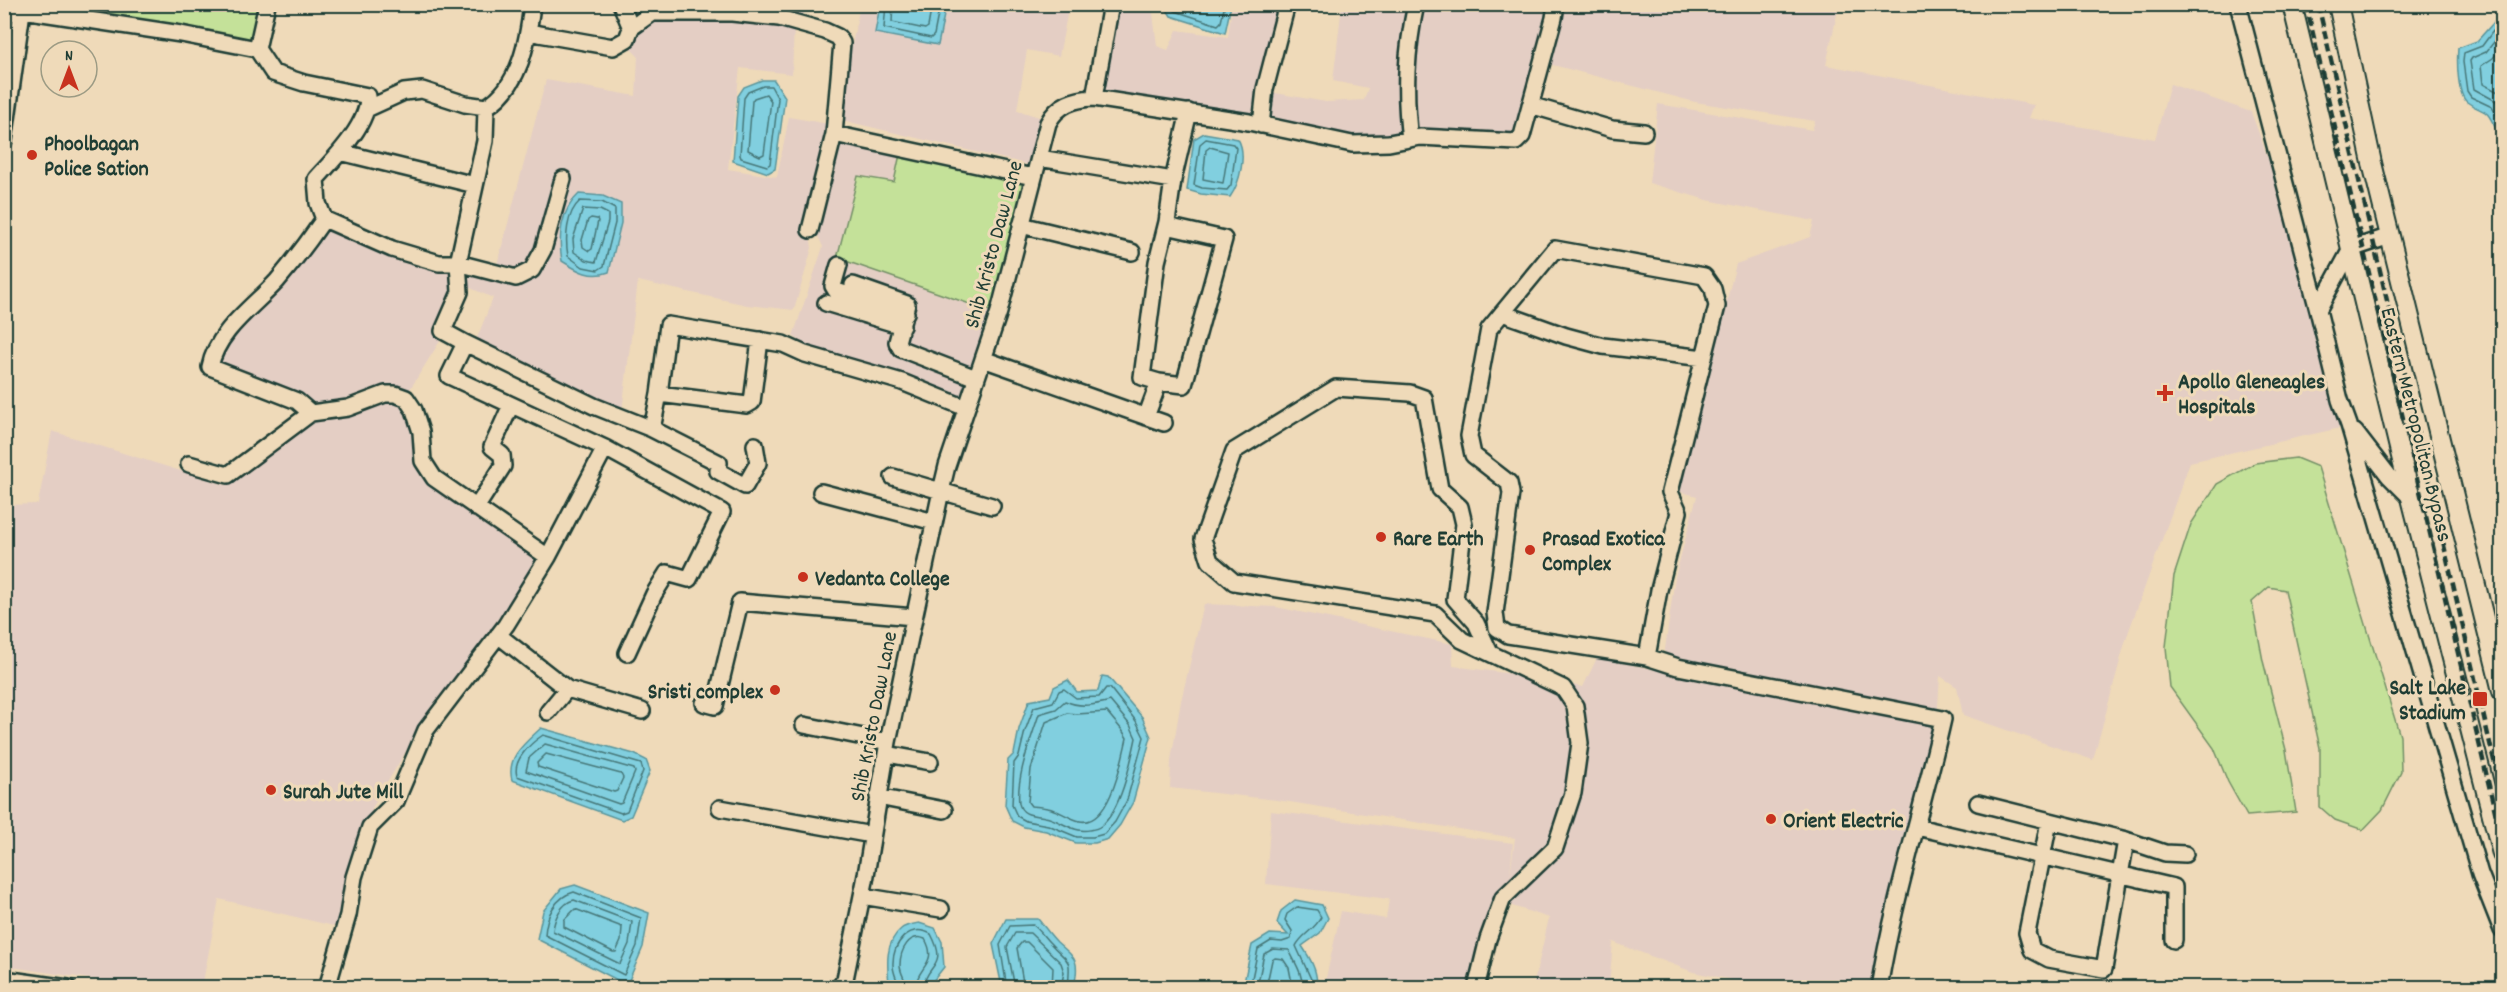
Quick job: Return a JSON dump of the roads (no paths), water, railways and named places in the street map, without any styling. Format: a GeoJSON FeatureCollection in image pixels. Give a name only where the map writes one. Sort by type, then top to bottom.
{"type":"FeatureCollection","features":[{"type":"Feature","properties":{"kind":"main road","name":"Eastern Metropolitan Bypass"},"geometry":{"type":"LineString","coordinates":[[2292,4],[2410,498],[2502,854]]}},
{"type":"Feature","properties":{"kind":"main road","name":"Eastern Metropolitan Bypass"},"geometry":{"type":"LineString","coordinates":[[2338,4],[2372,163],[2502,691]]}},
{"type":"Feature","properties":{"kind":"street"},"geometry":{"type":"LineString","coordinates":[[257,49],[267,4]]}},
{"type":"Feature","properties":{"kind":"street"},"geometry":{"type":"LineString","coordinates":[[532,4],[524,54],[515,75],[497,101],[486,107],[465,104],[422,90],[404,92],[369,108],[340,152],[316,180],[318,203],[324,219],[392,249],[439,263],[458,263],[516,278],[532,270],[543,250],[563,179]]}},
{"type":"Feature","properties":{"kind":"street"},"geometry":{"type":"LineString","coordinates":[[621,4],[631,28]]}},
{"type":"Feature","properties":{"kind":"street"},"geometry":{"type":"LineString","coordinates":[[1094,98],[1111,4]]}},
{"type":"Feature","properties":{"kind":"street"},"geometry":{"type":"LineString","coordinates":[[1261,125],[1265,89],[1287,4]]}},
{"type":"Feature","properties":{"kind":"street"},"geometry":{"type":"LineString","coordinates":[[1410,139],[1405,101],[1405,72],[1416,4]]}},
{"type":"Feature","properties":{"kind":"street","name":"Shib Kristo Daw Lane"},"geometry":{"type":"LineString","coordinates":[[839,987],[845,979],[862,896],[878,796],[941,491],[966,408],[999,312],[1033,177],[1048,123],[1055,110],[1077,98],[1094,98],[1189,112],[1352,144],[1389,143],[1420,137],[1516,142],[1522,136],[1556,4]]}},
{"type":"Feature","properties":{"kind":"street"},"geometry":{"type":"LineString","coordinates":[[2238,4],[2340,400],[2349,424],[2480,874],[2502,930]]}},
{"type":"Feature","properties":{"kind":"street"},"geometry":{"type":"LineString","coordinates":[[4,141],[23,8]]}},
{"type":"Feature","properties":{"kind":"street"},"geometry":{"type":"LineString","coordinates":[[4,14],[23,8],[257,49],[273,73],[304,83],[368,96],[369,108]]}},
{"type":"Feature","properties":{"kind":"street"},"geometry":{"type":"LineString","coordinates":[[528,32],[613,47],[627,39],[631,28],[652,13],[732,13],[779,18],[838,37],[842,43],[834,134],[810,230]]}},
{"type":"Feature","properties":{"kind":"street"},"geometry":{"type":"LineString","coordinates":[[1530,105],[1612,129],[1644,132]]}},
{"type":"Feature","properties":{"kind":"street"},"geometry":{"type":"LineString","coordinates":[[486,107],[485,141],[458,263],[460,292],[443,331],[594,406],[652,429],[719,463],[718,471],[745,486],[758,463],[755,445]]}},
{"type":"Feature","properties":{"kind":"street"},"geometry":{"type":"LineString","coordinates":[[1167,222],[1171,227],[1224,239],[1184,385],[1142,377],[1156,262],[1167,222],[1173,180],[1189,112]]}},
{"type":"Feature","properties":{"kind":"street"},"geometry":{"type":"LineString","coordinates":[[834,134],[1033,177]]}},
{"type":"Feature","properties":{"kind":"street"},"geometry":{"type":"LineString","coordinates":[[340,152],[475,185]]}},
{"type":"Feature","properties":{"kind":"street"},"geometry":{"type":"LineString","coordinates":[[1039,158],[1173,180]]}},
{"type":"Feature","properties":{"kind":"street"},"geometry":{"type":"LineString","coordinates":[[312,413],[297,401],[210,367],[213,351],[241,316],[298,257],[324,219]]}},
{"type":"Feature","properties":{"kind":"street"},"geometry":{"type":"LineString","coordinates":[[1021,225],[1132,252]]}},
{"type":"Feature","properties":{"kind":"street"},"geometry":{"type":"LineString","coordinates":[[2318,310],[2351,249],[2390,236]]}},
{"type":"Feature","properties":{"kind":"street"},"geometry":{"type":"LineString","coordinates":[[1647,657],[1659,590],[1679,512],[1670,492],[1717,306],[1713,289],[1704,276],[1555,249],[1489,329],[1469,436],[1473,455],[1509,483],[1511,493],[1495,613],[1497,627],[1508,635],[1647,657],[1678,668],[1942,719],[1900,891],[1880,987]]}},
{"type":"Feature","properties":{"kind":"street"},"geometry":{"type":"LineString","coordinates":[[839,265],[833,286],[836,291],[904,320]]}},
{"type":"Feature","properties":{"kind":"street"},"geometry":{"type":"LineString","coordinates":[[853,285],[905,301],[908,307],[897,342],[901,349],[976,378]]}},
{"type":"Feature","properties":{"kind":"street"},"geometry":{"type":"LineString","coordinates":[[826,303],[904,320]]}},
{"type":"Feature","properties":{"kind":"street"},"geometry":{"type":"LineString","coordinates":[[1502,313],[1566,336],[1603,346],[1704,358]]}},
{"type":"Feature","properties":{"kind":"street"},"geometry":{"type":"LineString","coordinates":[[652,429],[668,325],[783,344],[805,354],[902,382],[966,408]]}},
{"type":"Feature","properties":{"kind":"street"},"geometry":{"type":"LineString","coordinates":[[659,394],[747,405],[752,402],[760,340]]}},
{"type":"Feature","properties":{"kind":"street"},"geometry":{"type":"LineString","coordinates":[[465,343],[449,376],[604,448],[722,512],[689,579],[667,573],[654,594],[627,653]]}},
{"type":"Feature","properties":{"kind":"street"},"geometry":{"type":"LineString","coordinates":[[983,358],[1164,423]]}},
{"type":"Feature","properties":{"kind":"street"},"geometry":{"type":"LineString","coordinates":[[1146,417],[1159,382]]}},
{"type":"Feature","properties":{"kind":"street"},"geometry":{"type":"LineString","coordinates":[[1435,614],[1455,599],[1464,525],[1460,507],[1440,489],[1424,398],[1410,393],[1336,388],[1234,451],[1203,539],[1210,561],[1234,582],[1435,614],[1462,640],[1563,688],[1575,706],[1580,743],[1573,793],[1555,848],[1503,898],[1488,939],[1476,987]]}},
{"type":"Feature","properties":{"kind":"street"},"geometry":{"type":"LineString","coordinates":[[189,464],[228,475],[312,413],[348,408],[385,394],[395,394],[406,398],[414,410],[421,432],[423,461],[434,478],[548,557]]}},
{"type":"Feature","properties":{"kind":"street"},"geometry":{"type":"LineString","coordinates":[[476,508],[503,466],[502,455],[492,447],[511,405]]}},
{"type":"Feature","properties":{"kind":"street"},"geometry":{"type":"LineString","coordinates":[[2349,424],[2389,476],[2410,498]]}},
{"type":"Feature","properties":{"kind":"street"},"geometry":{"type":"LineString","coordinates":[[327,987],[348,915],[354,877],[370,827],[396,801],[426,730],[498,635],[548,557],[604,448]]}},
{"type":"Feature","properties":{"kind":"street"},"geometry":{"type":"LineString","coordinates":[[893,477],[992,506]]}},
{"type":"Feature","properties":{"kind":"street"},"geometry":{"type":"LineString","coordinates":[[821,492],[934,522]]}},
{"type":"Feature","properties":{"kind":"street"},"geometry":{"type":"LineString","coordinates":[[1455,599],[1476,623],[1490,653]]}},
{"type":"Feature","properties":{"kind":"street"},"geometry":{"type":"LineString","coordinates":[[704,703],[715,706],[740,602],[914,618]]}},
{"type":"Feature","properties":{"kind":"street"},"geometry":{"type":"LineString","coordinates":[[498,635],[567,689],[642,711]]}},
{"type":"Feature","properties":{"kind":"street"},"geometry":{"type":"LineString","coordinates":[[548,712],[567,689]]}},
{"type":"Feature","properties":{"kind":"street"},"geometry":{"type":"LineString","coordinates":[[804,725],[930,762]]}},
{"type":"Feature","properties":{"kind":"street"},"geometry":{"type":"LineString","coordinates":[[878,796],[944,810]]}},
{"type":"Feature","properties":{"kind":"street"},"geometry":{"type":"LineString","coordinates":[[1978,804],[2126,840],[2165,854],[2185,854]]}},
{"type":"Feature","properties":{"kind":"street"},"geometry":{"type":"LineString","coordinates":[[720,808],[872,835]]}},
{"type":"Feature","properties":{"kind":"street"},"geometry":{"type":"LineString","coordinates":[[2049,822],[2027,933],[2032,950],[2049,959],[2104,969],[2126,840]]}},
{"type":"Feature","properties":{"kind":"street"},"geometry":{"type":"LineString","coordinates":[[1917,827],[2174,887],[2174,940]]}},
{"type":"Feature","properties":{"kind":"street"},"geometry":{"type":"LineString","coordinates":[[862,896],[941,909]]}},
{"type":"Feature","properties":{"kind":"street"},"geometry":{"type":"LineString","coordinates":[[4,979],[68,987]]}},
{"type":"Feature","properties":{"kind":"water"},"geometry":{"type":"Polygon","coordinates":[[[880,5],[946,5],[938,45],[875,33],[880,5]]]}},
{"type":"Feature","properties":{"kind":"water"},"geometry":{"type":"Polygon","coordinates":[[[1164,5],[1231,5],[1225,33],[1171,16],[1164,5]]]}},
{"type":"Feature","properties":{"kind":"water"},"geometry":{"type":"Polygon","coordinates":[[[2502,6],[2502,132],[2496,129],[2487,113],[2464,98],[2458,77],[2458,48],[2477,41],[2495,21],[2502,6]]]}},
{"type":"Feature","properties":{"kind":"water"},"geometry":{"type":"Polygon","coordinates":[[[762,80],[774,80],[785,97],[775,169],[768,173],[733,161],[738,96],[744,87],[762,80]]]}},
{"type":"Feature","properties":{"kind":"water"},"geometry":{"type":"Polygon","coordinates":[[[1204,133],[1238,139],[1241,145],[1241,168],[1237,184],[1230,197],[1187,190],[1194,139],[1204,133]]]}},
{"type":"Feature","properties":{"kind":"water"},"geometry":{"type":"Polygon","coordinates":[[[579,194],[603,196],[621,204],[621,223],[609,272],[590,274],[579,271],[562,261],[560,243],[564,217],[579,194]]]}},
{"type":"Feature","properties":{"kind":"water"},"geometry":{"type":"Polygon","coordinates":[[[1102,676],[1108,677],[1142,717],[1151,737],[1133,802],[1120,825],[1108,839],[1095,843],[1076,843],[1012,821],[1005,805],[1008,760],[1014,754],[1019,729],[1029,701],[1050,697],[1054,687],[1068,680],[1077,692],[1098,691],[1102,676]]]}},
{"type":"Feature","properties":{"kind":"water"},"geometry":{"type":"Polygon","coordinates":[[[541,728],[634,754],[646,760],[650,771],[631,816],[622,820],[512,780],[514,757],[541,728]]]}},
{"type":"Feature","properties":{"kind":"water"},"geometry":{"type":"Polygon","coordinates":[[[575,885],[649,913],[643,947],[627,985],[537,939],[543,911],[561,889],[575,885]]]}},
{"type":"Feature","properties":{"kind":"water"},"geometry":{"type":"Polygon","coordinates":[[[1295,900],[1322,905],[1328,918],[1320,933],[1302,946],[1315,971],[1316,987],[1243,987],[1252,945],[1270,934],[1288,935],[1277,923],[1281,911],[1295,900]]]}},
{"type":"Feature","properties":{"kind":"water"},"geometry":{"type":"Polygon","coordinates":[[[1006,919],[1038,919],[1075,961],[1077,971],[1074,987],[1002,987],[993,944],[1006,919]]]}},
{"type":"Feature","properties":{"kind":"water"},"geometry":{"type":"Polygon","coordinates":[[[919,923],[935,928],[942,942],[944,967],[929,986],[899,987],[889,983],[888,961],[892,940],[903,928],[919,923]]]}},
{"type":"Feature","properties":{"kind":"railway"},"geometry":{"type":"LineString","coordinates":[[2306,4],[2502,841]]}},
{"type":"Feature","properties":{"kind":"railway"},"geometry":{"type":"LineString","coordinates":[[2318,4],[2502,795]]}},
{"type":"Feature","properties":{"kind":"place","name":"Phoolbagan Police Sation"},"geometry":{"type":"Point","coordinates":[32,155]}},
{"type":"Feature","properties":{"kind":"place","name":"Apollo Gleneagles Hospitals"},"geometry":{"type":"Point","coordinates":[2165,393]}},
{"type":"Feature","properties":{"kind":"place","name":"Rare Earth"},"geometry":{"type":"Point","coordinates":[1381,537]}},
{"type":"Feature","properties":{"kind":"place","name":"Prasad Exotica Complex"},"geometry":{"type":"Point","coordinates":[1530,550]}},
{"type":"Feature","properties":{"kind":"place","name":"Vedanta College"},"geometry":{"type":"Point","coordinates":[803,577]}},
{"type":"Feature","properties":{"kind":"place","name":"Sristi complex"},"geometry":{"type":"Point","coordinates":[775,690]}},
{"type":"Feature","properties":{"kind":"place","name":"Salt Lake Stadium"},"geometry":{"type":"Point","coordinates":[2480,699]}},
{"type":"Feature","properties":{"kind":"place","name":"Surah Jute Mill"},"geometry":{"type":"Point","coordinates":[271,790]}},
{"type":"Feature","properties":{"kind":"place","name":"Orient Electric"},"geometry":{"type":"Point","coordinates":[1771,819]}}]}
